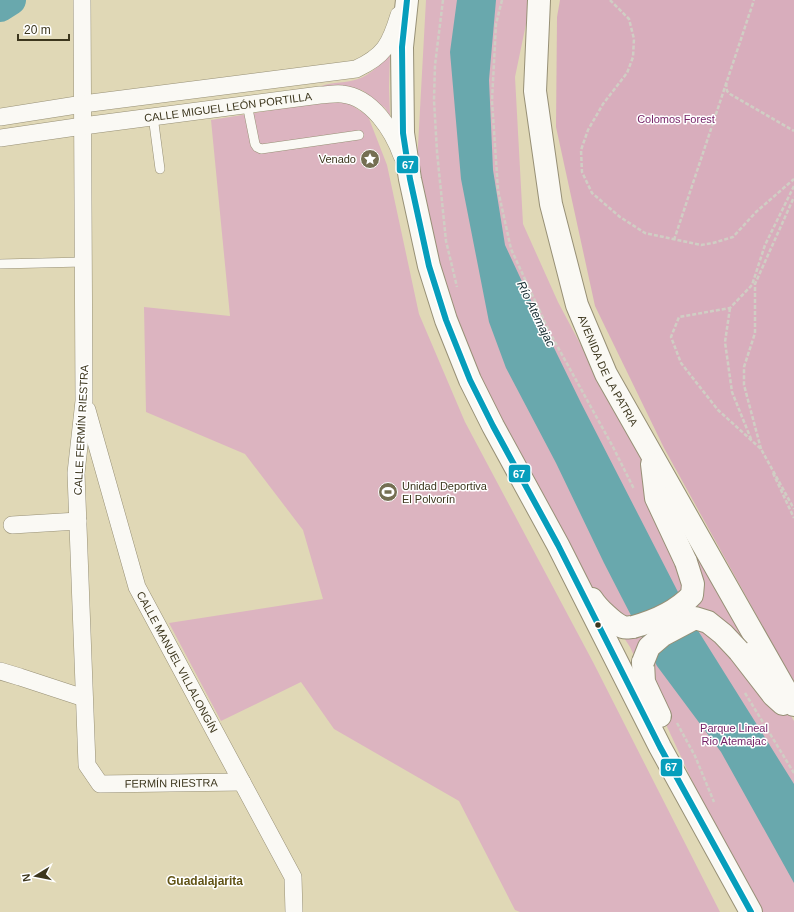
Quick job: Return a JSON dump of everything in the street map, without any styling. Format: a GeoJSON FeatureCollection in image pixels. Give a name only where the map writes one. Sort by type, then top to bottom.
{"type":"FeatureCollection","features":[{"type":"Feature","properties":{"kind":"main road"},"geometry":{"type":"LineString","coordinates":[[408,0],[402,47],[403,133],[410,179],[429,266],[448,327],[470,380],[493,426],[558,545],[624,677],[750,912]]}},
{"type":"Feature","properties":{"kind":"main road","name":"AVENIDA DE LA PATRIA"},"geometry":{"type":"LineString","coordinates":[[539,0],[535,91],[551,204],[576,306],[606,374],[650,454],[794,705]]}},
{"type":"Feature","properties":{"kind":"main road"},"geometry":{"type":"LineString","coordinates":[[558,545],[595,604],[623,627],[633,627],[653,622],[685,602],[692,594],[692,584],[686,562],[656,498],[650,454]]}},
{"type":"Feature","properties":{"kind":"main road"},"geometry":{"type":"LineString","coordinates":[[706,832],[676,750],[644,682],[643,662],[649,647],[663,635],[695,618],[708,622],[723,634],[739,651],[773,695],[794,715]]}},
{"type":"Feature","properties":{"kind":"street","name":"CALLE FERMÍN RIESTRA"},"geometry":{"type":"LineString","coordinates":[[82,0],[84,401],[76,473],[87,765],[100,784]]}},
{"type":"Feature","properties":{"kind":"street","name":"CALLE MIGUEL LEÓN PORTILLA"},"geometry":{"type":"LineString","coordinates":[[0,117],[83,104],[356,69],[371,62],[384,50],[394,34],[404,0]]}},
{"type":"Feature","properties":{"kind":"street"},"geometry":{"type":"LineString","coordinates":[[317,74],[320,95]]}},
{"type":"Feature","properties":{"kind":"street","name":"CALLE MIGUEL LEÓN PORTILLA"},"geometry":{"type":"LineString","coordinates":[[0,138],[153,116],[320,95],[342,94],[360,100],[375,111],[386,125],[397,144],[410,179]]}},
{"type":"Feature","properties":{"kind":"street","name":"CALLE MANUEL VILLALONGÍN"},"geometry":{"type":"LineString","coordinates":[[84,401],[138,587],[292,877],[294,912]]}},
{"type":"Feature","properties":{"kind":"street"},"geometry":{"type":"LineString","coordinates":[[12,525],[78,521]]}},
{"type":"Feature","properties":{"kind":"street"},"geometry":{"type":"LineString","coordinates":[[0,671],[84,698]]}},
{"type":"Feature","properties":{"kind":"street","name":"FERMÍN RIESTRA"},"geometry":{"type":"LineString","coordinates":[[100,784],[242,782]]}},
{"type":"Feature","properties":{"kind":"lane"},"geometry":{"type":"LineString","coordinates":[[248,104],[257,148],[261,149],[359,135]]}},
{"type":"Feature","properties":{"kind":"lane"},"geometry":{"type":"LineString","coordinates":[[153,116],[160,168]]}},
{"type":"Feature","properties":{"kind":"lane"},"geometry":{"type":"LineString","coordinates":[[0,264],[83,262]]}},
{"type":"Feature","properties":{"kind":"path"},"geometry":{"type":"LineString","coordinates":[[443,0],[435,65],[434,100],[437,152],[446,241],[459,293]]}},
{"type":"Feature","properties":{"kind":"path"},"geometry":{"type":"LineString","coordinates":[[610,0],[629,19],[634,39],[633,57],[627,73],[603,104],[588,130],[581,150],[582,172],[592,193],[620,217],[645,233],[701,245],[733,237],[756,212],[794,179]]}},
{"type":"Feature","properties":{"kind":"path"},"geometry":{"type":"LineString","coordinates":[[674,240],[754,0]]}},
{"type":"Feature","properties":{"kind":"path"},"geometry":{"type":"LineString","coordinates":[[726,82],[730,94],[794,131]]}},
{"type":"Feature","properties":{"kind":"path"},"geometry":{"type":"LineString","coordinates":[[752,441],[732,392],[725,342],[730,308],[752,285],[765,245],[794,186]]}},
{"type":"Feature","properties":{"kind":"path"},"geometry":{"type":"LineString","coordinates":[[794,197],[755,284],[755,333],[744,366],[744,385],[761,449],[794,518]]}},
{"type":"Feature","properties":{"kind":"path"},"geometry":{"type":"LineString","coordinates":[[730,308],[679,317],[671,337],[681,363],[718,410],[761,449],[794,509]]}},
{"type":"Feature","properties":{"kind":"path"},"geometry":{"type":"LineString","coordinates":[[676,722],[695,756],[715,804]]}},
{"type":"Feature","properties":{"kind":"green space","name":"Parque Lineal Rio Atemajac"},"geometry":{"type":"Polygon","coordinates":[[[426,0],[531,0],[515,77],[523,224],[558,302],[652,479],[794,721],[794,912],[762,912],[702,802],[630,647],[569,554],[452,320],[417,164],[426,0]]]}},
{"type":"Feature","properties":{"kind":"green space","name":"Colomos Forest"},"geometry":{"type":"Polygon","coordinates":[[[560,0],[794,0],[794,683],[664,448],[595,306],[556,127],[557,17],[560,0]]]}},
{"type":"Feature","properties":{"kind":"green space"},"geometry":{"type":"Polygon","coordinates":[[[390,54],[390,116],[385,108],[362,90],[321,86],[354,80],[367,75],[390,54]]]}},
{"type":"Feature","properties":{"kind":"green space","name":"Unidad Deportiva El Polvorín"},"geometry":{"type":"Polygon","coordinates":[[[342,99],[368,116],[387,165],[419,314],[465,422],[593,662],[720,912],[520,912],[515,910],[459,801],[334,729],[301,682],[221,721],[169,623],[323,599],[303,530],[245,454],[146,412],[144,307],[230,316],[211,120],[342,99]]]}},
{"type":"Feature","properties":{"kind":"water","name":"Río Atemajac"},"geometry":{"type":"Polygon","coordinates":[[[457,0],[496,0],[489,80],[493,170],[505,245],[581,403],[697,629],[794,784],[794,883],[721,752],[657,666],[604,563],[556,463],[506,368],[489,322],[461,179],[450,52],[457,0]]]}},
{"type":"Feature","properties":{"kind":"waterway"},"geometry":{"type":"LineString","coordinates":[[0,7],[11,0]]}},
{"type":"Feature","properties":{"kind":"transit line","name":"67"},"geometry":{"type":"LineString","coordinates":[[407,0],[402,47],[403,133],[410,179],[429,266],[446,320],[470,380],[493,426],[558,545],[660,747],[751,912]]}},
{"type":"Feature","properties":{"kind":"place","name":"Venado"},"geometry":{"type":"Point","coordinates":[370,159]}},
{"type":"Feature","properties":{"kind":"place","name":"Unidad Deportiva El Polvorín"},"geometry":{"type":"Point","coordinates":[388,492]}},
{"type":"Feature","properties":{"kind":"district","name":"Guadalajarita"},"geometry":{"type":"Point","coordinates":[205,881]}}]}
